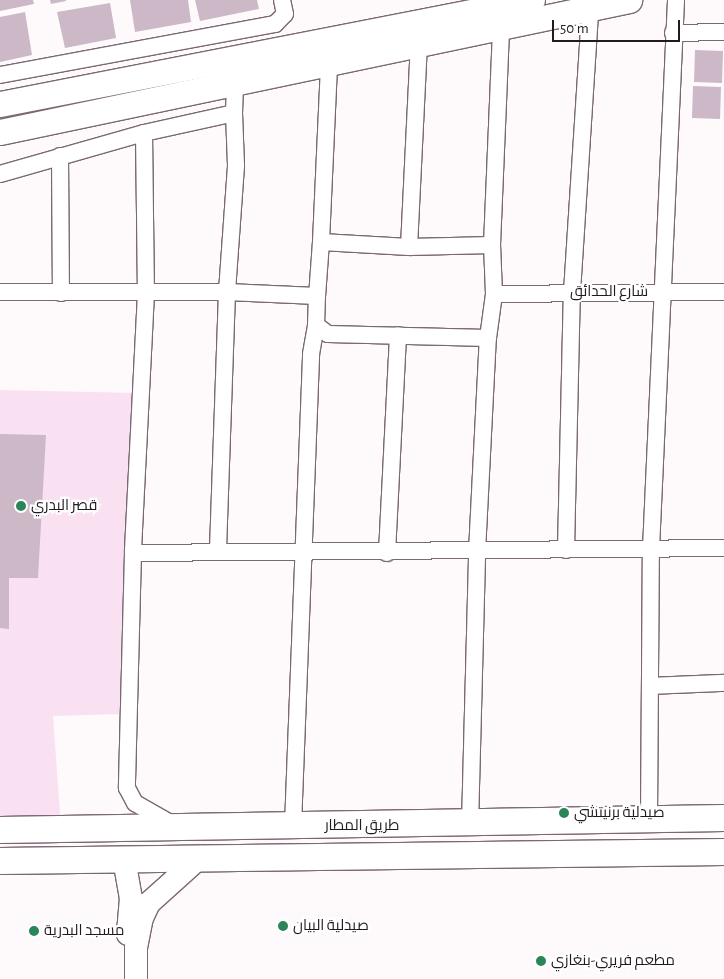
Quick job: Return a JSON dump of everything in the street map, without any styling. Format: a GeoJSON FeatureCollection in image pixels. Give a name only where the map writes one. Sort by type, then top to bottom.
{"type":"FeatureCollection","features":[{"type":"Feature","properties":{"kind":"highway","name":"طريق المطار"},"geometry":{"type":"LineString","coordinates":[[0,830],[470,825],[649,818],[724,818]]}},
{"type":"Feature","properties":{"kind":"highway","name":"طريق المطار"},"geometry":{"type":"LineString","coordinates":[[0,861],[200,857],[724,852]]}},
{"type":"Feature","properties":{"kind":"main road"},"geometry":{"type":"LineString","coordinates":[[0,104],[532,0]]}},
{"type":"Feature","properties":{"kind":"main road"},"geometry":{"type":"LineString","coordinates":[[0,132],[329,64],[501,26],[590,10],[629,0]]}},
{"type":"Feature","properties":{"kind":"main road"},"geometry":{"type":"LineString","coordinates":[[136,979],[136,948],[142,918],[149,903],[200,857]]}},
{"type":"Feature","properties":{"kind":"main road"},"geometry":{"type":"LineString","coordinates":[[122,979],[131,898],[124,859]]}},
{"type":"Feature","properties":{"kind":"street"},"geometry":{"type":"LineString","coordinates":[[0,75],[275,24],[285,14],[282,0]]}},
{"type":"Feature","properties":{"kind":"street"},"geometry":{"type":"LineString","coordinates":[[649,818],[651,549],[660,292],[676,0]]}},
{"type":"Feature","properties":{"kind":"street"},"geometry":{"type":"LineString","coordinates":[[566,550],[572,292],[590,10]]}},
{"type":"Feature","properties":{"kind":"street"},"geometry":{"type":"LineString","coordinates":[[470,825],[477,552],[488,338],[494,294],[492,245],[501,26]]}},
{"type":"Feature","properties":{"kind":"street"},"geometry":{"type":"LineString","coordinates":[[673,33],[724,32]]}},
{"type":"Feature","properties":{"kind":"street"},"geometry":{"type":"LineString","coordinates":[[409,247],[420,44]]}},
{"type":"Feature","properties":{"kind":"street"},"geometry":{"type":"LineString","coordinates":[[293,826],[311,354],[316,325],[329,64]]}},
{"type":"Feature","properties":{"kind":"street"},"geometry":{"type":"LineString","coordinates":[[218,551],[227,292],[236,166],[235,83]]}},
{"type":"Feature","properties":{"kind":"street"},"geometry":{"type":"LineString","coordinates":[[0,174],[144,133],[234,113]]}},
{"type":"Feature","properties":{"kind":"street"},"geometry":{"type":"LineString","coordinates":[[144,133],[146,293],[133,553],[127,788],[140,807],[181,828]]}},
{"type":"Feature","properties":{"kind":"street"},"geometry":{"type":"LineString","coordinates":[[60,156],[61,293]]}},
{"type":"Feature","properties":{"kind":"street"},"geometry":{"type":"LineString","coordinates":[[321,242],[409,247],[492,245]]}},
{"type":"Feature","properties":{"kind":"street"},"geometry":{"type":"LineString","coordinates":[[0,292],[227,292],[317,296]]}},
{"type":"Feature","properties":{"kind":"street","name":"شارع الحدائق"},"geometry":{"type":"LineString","coordinates":[[494,294],[724,292]]}},
{"type":"Feature","properties":{"kind":"street"},"geometry":{"type":"LineString","coordinates":[[316,325],[321,331],[334,335],[488,338]]}},
{"type":"Feature","properties":{"kind":"street"},"geometry":{"type":"LineString","coordinates":[[387,553],[398,335]]}},
{"type":"Feature","properties":{"kind":"street"},"geometry":{"type":"LineString","coordinates":[[133,553],[218,551],[387,553],[724,548]]}},
{"type":"Feature","properties":{"kind":"street"},"geometry":{"type":"LineString","coordinates":[[651,686],[724,683]]}},
{"type":"Feature","properties":{"kind":"shaded area"},"geometry":{"type":"Polygon","coordinates":[[[0,390],[137,393],[126,714],[53,716],[61,826],[0,826],[0,390]]]}},
{"type":"Feature","properties":{"kind":"building"},"geometry":{"type":"Polygon","coordinates":[[[0,0],[33,0],[34,4],[0,11],[0,0]]]}},
{"type":"Feature","properties":{"kind":"building"},"geometry":{"type":"Polygon","coordinates":[[[50,0],[66,0],[66,1],[51,4],[50,0]]]}},
{"type":"Feature","properties":{"kind":"building"},"geometry":{"type":"Polygon","coordinates":[[[130,0],[188,0],[191,22],[135,32],[130,0]]]}},
{"type":"Feature","properties":{"kind":"building"},"geometry":{"type":"Polygon","coordinates":[[[195,0],[257,0],[259,9],[200,21],[195,0]]]}},
{"type":"Feature","properties":{"kind":"building"},"geometry":{"type":"Polygon","coordinates":[[[110,3],[116,38],[65,48],[57,12],[110,3]]]}},
{"type":"Feature","properties":{"kind":"building"},"geometry":{"type":"Polygon","coordinates":[[[25,12],[32,55],[0,62],[0,17],[25,12]]]}},
{"type":"Feature","properties":{"kind":"building"},"geometry":{"type":"Polygon","coordinates":[[[695,50],[723,51],[722,83],[694,82],[695,50]]]}},
{"type":"Feature","properties":{"kind":"building"},"geometry":{"type":"Polygon","coordinates":[[[693,86],[721,87],[720,119],[692,118],[693,86]]]}},
{"type":"Feature","properties":{"kind":"building","name":"قصر البدري"},"geometry":{"type":"Polygon","coordinates":[[[0,434],[46,435],[38,578],[9,578],[9,629],[0,628],[0,434]]]}},
{"type":"Feature","properties":{"kind":"place","name":"قصر البدري"},"geometry":{"type":"Point","coordinates":[21,506]}},
{"type":"Feature","properties":{"kind":"place","name":"صيدلية برنيتشي"},"geometry":{"type":"Point","coordinates":[564,813]}},
{"type":"Feature","properties":{"kind":"place","name":"صيدلية البيان"},"geometry":{"type":"Point","coordinates":[283,926]}},
{"type":"Feature","properties":{"kind":"place","name":"مسجد البدرية"},"geometry":{"type":"Point","coordinates":[34,931]}},
{"type":"Feature","properties":{"kind":"place","name":"مطعم فريري-بنغازي"},"geometry":{"type":"Point","coordinates":[541,961]}}]}
